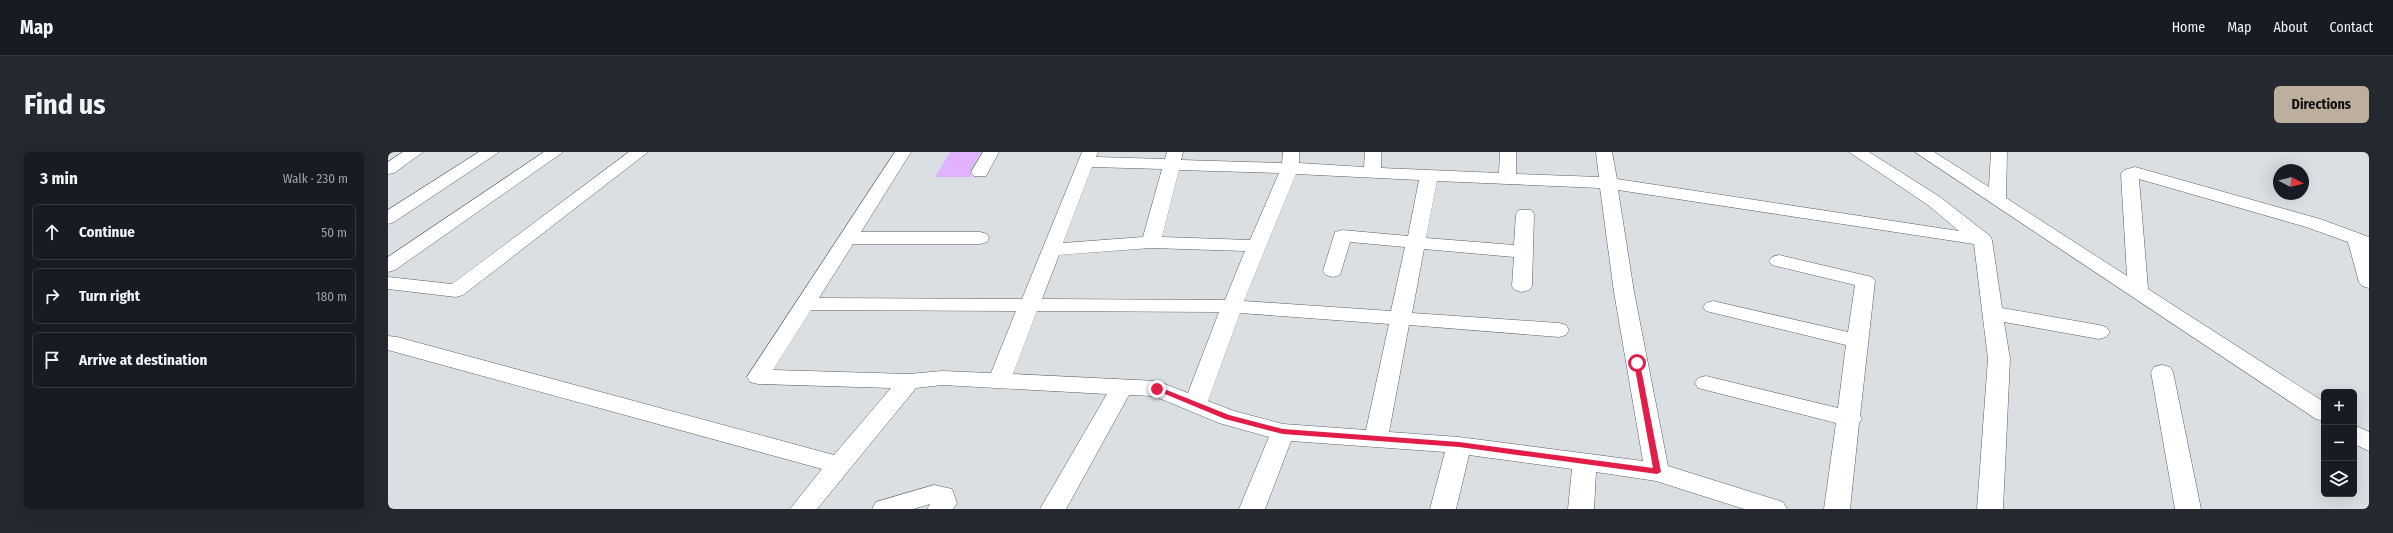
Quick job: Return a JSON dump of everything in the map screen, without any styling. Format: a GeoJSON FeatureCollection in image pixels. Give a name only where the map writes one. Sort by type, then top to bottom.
{"type":"FeatureCollection","features":[{"type":"Feature","properties":{"kind":"street"},"geometry":{"type":"LineString","coordinates":[[388,169],[415,152]]}},
{"type":"Feature","properties":{"kind":"street"},"geometry":{"type":"LineString","coordinates":[[388,218],[490,152]]}},
{"type":"Feature","properties":{"kind":"street"},"geometry":{"type":"LineString","coordinates":[[388,266],[555,152]]}},
{"type":"Feature","properties":{"kind":"street"},"geometry":{"type":"LineString","coordinates":[[388,283],[456,291],[640,152]]}},
{"type":"Feature","properties":{"kind":"street"},"geometry":{"type":"LineString","coordinates":[[903,152],[758,377],[909,381],[942,378],[1157,389],[1227,417],[1283,432],[1459,445],[1657,472],[1722,500],[1774,509]]}},
{"type":"Feature","properties":{"kind":"street"},"geometry":{"type":"LineString","coordinates":[[980,172],[991,152]]}},
{"type":"Feature","properties":{"kind":"street"},"geometry":{"type":"LineString","coordinates":[[1372,173],[1373,152]]}},
{"type":"Feature","properties":{"kind":"street"},"geometry":{"type":"LineString","coordinates":[[1506,178],[1508,152]]}},
{"type":"Feature","properties":{"kind":"street"},"geometry":{"type":"LineString","coordinates":[[1604,152],[1624,292],[1657,472]]}},
{"type":"Feature","properties":{"kind":"street"},"geometry":{"type":"LineString","coordinates":[[1857,152],[1934,201],[1982,240],[1999,359],[1990,509]]}},
{"type":"Feature","properties":{"kind":"street"},"geometry":{"type":"LineString","coordinates":[[1923,152],[2321,411]]}},
{"type":"Feature","properties":{"kind":"street"},"geometry":{"type":"LineString","coordinates":[[1997,200],[1999,152]]}},
{"type":"Feature","properties":{"kind":"street"},"geometry":{"type":"LineString","coordinates":[[999,381],[1088,157],[1290,160],[1372,173],[1609,183],[1982,240]]}},
{"type":"Feature","properties":{"kind":"street"},"geometry":{"type":"LineString","coordinates":[[1151,242],[1174,158]]}},
{"type":"Feature","properties":{"kind":"street"},"geometry":{"type":"LineString","coordinates":[[1195,404],[1232,306],[1258,246],[1290,160]]}},
{"type":"Feature","properties":{"kind":"street"},"geometry":{"type":"LineString","coordinates":[[2138,292],[2130,174],[2135,172],[2313,223],[2363,241],[2369,282]]}},
{"type":"Feature","properties":{"kind":"street"},"geometry":{"type":"LineString","coordinates":[[1376,439],[1430,176]]}},
{"type":"Feature","properties":{"kind":"street"},"geometry":{"type":"LineString","coordinates":[[1522,286],[1525,252],[1525,214]]}},
{"type":"Feature","properties":{"kind":"street"},"geometry":{"type":"LineString","coordinates":[[1332,271],[1342,236],[1525,252]]}},
{"type":"Feature","properties":{"kind":"street"},"geometry":{"type":"LineString","coordinates":[[847,238],[980,238]]}},
{"type":"Feature","properties":{"kind":"street"},"geometry":{"type":"LineString","coordinates":[[1051,250],[1151,242],[1258,246]]}},
{"type":"Feature","properties":{"kind":"street"},"geometry":{"type":"LineString","coordinates":[[1779,261],[1865,280],[1850,419],[1838,509]]}},
{"type":"Feature","properties":{"kind":"street"},"geometry":{"type":"LineString","coordinates":[[805,304],[1232,306],[1400,320],[1559,330]]}},
{"type":"Feature","properties":{"kind":"street"},"geometry":{"type":"LineString","coordinates":[[1713,307],[1858,341]]}},
{"type":"Feature","properties":{"kind":"street"},"geometry":{"type":"LineString","coordinates":[[1992,313],[2099,332]]}},
{"type":"Feature","properties":{"kind":"street"},"geometry":{"type":"LineString","coordinates":[[388,344],[397,344],[839,465]]}},
{"type":"Feature","properties":{"kind":"street"},"geometry":{"type":"LineString","coordinates":[[2162,372],[2188,509]]}},
{"type":"Feature","properties":{"kind":"street"},"geometry":{"type":"LineString","coordinates":[[803,509],[909,381]]}},
{"type":"Feature","properties":{"kind":"street"},"geometry":{"type":"LineString","coordinates":[[1706,383],[1850,419]]}},
{"type":"Feature","properties":{"kind":"street"},"geometry":{"type":"LineString","coordinates":[[1052,509],[1122,387]]}},
{"type":"Feature","properties":{"kind":"street"},"geometry":{"type":"LineString","coordinates":[[1252,509],[1283,432]]}},
{"type":"Feature","properties":{"kind":"street"},"geometry":{"type":"LineString","coordinates":[[2357,435],[2369,443]]}},
{"type":"Feature","properties":{"kind":"street"},"geometry":{"type":"LineString","coordinates":[[1444,509],[1459,445]]}},
{"type":"Feature","properties":{"kind":"street"},"geometry":{"type":"LineString","coordinates":[[1581,509],[1585,462]]}},
{"type":"Feature","properties":{"kind":"street"},"geometry":{"type":"LineString","coordinates":[[885,509],[934,494],[943,496],[944,503],[940,509]]}},
{"type":"Feature","properties":{"kind":"building"},"geometry":{"type":"Polygon","coordinates":[[[950,152],[981,152],[970,171],[972,177],[935,177],[950,152]]]}},
{"type":"Feature","properties":{"kind":"route"},"geometry":{"type":"LineString","coordinates":[[1157,389],[1227,417],[1283,432],[1459,445],[1657,472],[1637,363]]}}]}
